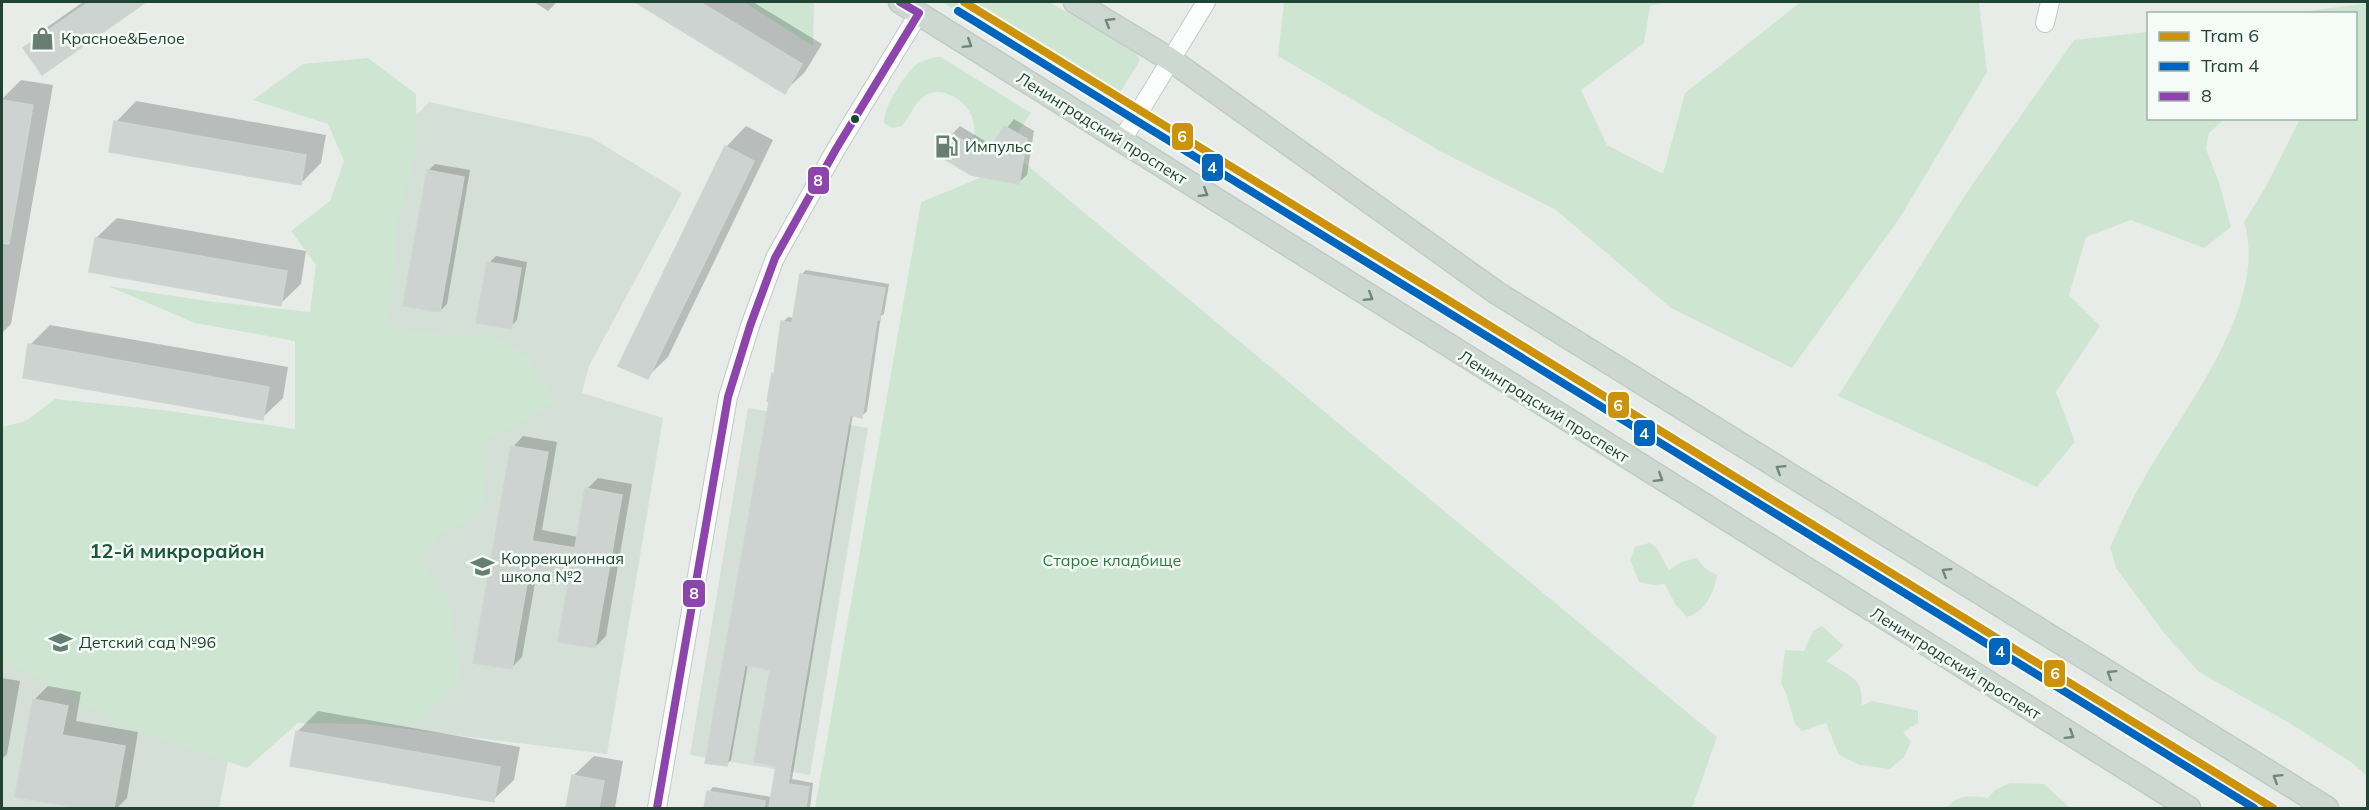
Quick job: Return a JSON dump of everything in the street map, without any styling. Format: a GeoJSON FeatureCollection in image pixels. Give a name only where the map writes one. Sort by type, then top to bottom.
{"type":"FeatureCollection","features":[{"type":"Feature","properties":{"kind":"main road"},"geometry":{"type":"LineString","coordinates":[[1075,2],[1171,60],[1497,293],[2326,808]]}},
{"type":"Feature","properties":{"kind":"main road","name":"Ленинградский проспект"},"geometry":{"type":"LineString","coordinates":[[909,7],[2189,808]]}},
{"type":"Feature","properties":{"kind":"street"},"geometry":{"type":"LineString","coordinates":[[1122,140],[1206,2]]}},
{"type":"Feature","properties":{"kind":"street"},"geometry":{"type":"LineString","coordinates":[[2045,23],[2050,2]]}},
{"type":"Feature","properties":{"kind":"street"},"geometry":{"type":"LineString","coordinates":[[657,808],[728,398],[750,326],[775,258],[836,149],[909,7]]}},
{"type":"Feature","properties":{"kind":"street"},"geometry":{"type":"LineString","coordinates":[[2150,784],[2170,808]]}},
{"type":"Feature","properties":{"kind":"shaded area","name":"Коррекционная школа №2"},"geometry":{"type":"Polygon","coordinates":[[[429,102],[592,138],[682,193],[589,366],[582,393],[663,418],[607,754],[303,716],[401,131],[429,102]]]}},
{"type":"Feature","properties":{"kind":"shaded area"},"geometry":{"type":"Polygon","coordinates":[[[748,408],[868,428],[810,775],[690,755],[748,408]]]}},
{"type":"Feature","properties":{"kind":"shaded area","name":"Детский сад №96"},"geometry":{"type":"Polygon","coordinates":[[[2,524],[228,760],[219,808],[2,808],[2,524]]]}},
{"type":"Feature","properties":{"kind":"green space"},"geometry":{"type":"Polygon","coordinates":[[[744,2],[814,2],[813,46],[744,2]]]}},
{"type":"Feature","properties":{"kind":"green space"},"geometry":{"type":"Polygon","coordinates":[[[942,2],[1049,2],[1134,51],[1140,60],[1113,104],[1094,99],[942,2]]]}},
{"type":"Feature","properties":{"kind":"green space"},"geometry":{"type":"Polygon","coordinates":[[[1284,2],[1667,2],[1650,6],[1644,43],[1581,90],[1607,145],[1663,174],[1685,93],[1801,2],[1979,2],[1987,72],[1901,216],[1792,368],[1671,308],[1556,210],[1440,151],[1278,56],[1284,2]]]}},
{"type":"Feature","properties":{"kind":"green space"},"geometry":{"type":"Polygon","coordinates":[[[2368,3],[2367,776],[2351,762],[2291,724],[2199,672],[2164,633],[2116,568],[2110,547],[2138,490],[2198,391],[2233,322],[2245,288],[2249,254],[2244,222],[2265,188],[2299,120],[2357,120],[2357,12],[2302,12],[2368,3]]]}},
{"type":"Feature","properties":{"kind":"green space"},"geometry":{"type":"Polygon","coordinates":[[[2147,32],[2147,120],[2224,120],[2209,133],[2206,149],[2219,183],[2231,227],[2204,248],[2131,220],[2086,237],[2069,295],[2100,326],[2056,392],[2075,442],[2037,487],[1838,396],[1967,192],[2074,40],[2147,32]]]}},
{"type":"Feature","properties":{"kind":"green space"},"geometry":{"type":"Polygon","coordinates":[[[941,57],[1031,113],[1002,155],[974,138],[973,121],[968,109],[958,99],[944,93],[931,93],[924,96],[917,102],[902,126],[893,128],[884,123],[891,100],[907,75],[917,64],[941,57]]]}},
{"type":"Feature","properties":{"kind":"green space"},"geometry":{"type":"Polygon","coordinates":[[[368,58],[416,94],[417,145],[398,219],[389,326],[432,334],[499,338],[528,357],[555,400],[527,420],[487,439],[486,498],[464,522],[438,537],[421,561],[450,603],[460,680],[417,725],[298,723],[247,768],[115,724],[67,692],[2,660],[2,427],[26,421],[55,399],[163,410],[295,429],[295,341],[195,323],[108,286],[207,301],[310,312],[316,265],[291,231],[330,201],[344,161],[328,124],[253,100],[303,64],[368,58]]]}},
{"type":"Feature","properties":{"kind":"green space","name":"Старое кладбище"},"geometry":{"type":"Polygon","coordinates":[[[1022,161],[1717,737],[1692,808],[815,808],[921,202],[1022,161]]]}},
{"type":"Feature","properties":{"kind":"green space"},"geometry":{"type":"Polygon","coordinates":[[[1649,543],[1656,547],[1669,570],[1682,562],[1696,558],[1706,569],[1717,575],[1708,601],[1699,611],[1687,617],[1675,604],[1665,584],[1653,585],[1639,582],[1630,560],[1635,547],[1649,543]]]}},
{"type":"Feature","properties":{"kind":"green space"},"geometry":{"type":"Polygon","coordinates":[[[1822,626],[1844,646],[1826,661],[1858,683],[1861,689],[1861,706],[1872,701],[1918,711],[1918,723],[1903,732],[1911,742],[1904,757],[1890,769],[1860,765],[1839,755],[1826,723],[1802,731],[1795,724],[1781,684],[1785,650],[1804,651],[1813,631],[1822,626]]]}},
{"type":"Feature","properties":{"kind":"green space"},"geometry":{"type":"Polygon","coordinates":[[[2010,783],[2044,784],[2070,808],[1946,808],[1960,798],[1976,796],[1988,798],[1995,790],[2010,783]]]}},
{"type":"Feature","properties":{"kind":"building"},"geometry":{"type":"Polygon","coordinates":[[[89,2],[146,2],[42,75],[23,48],[89,2]]]}},
{"type":"Feature","properties":{"kind":"building"},"geometry":{"type":"Polygon","coordinates":[[[635,2],[700,2],[802,64],[785,94],[635,2]]]}},
{"type":"Feature","properties":{"kind":"building"},"geometry":{"type":"Polygon","coordinates":[[[2,100],[33,105],[9,244],[2,243],[2,100]]]}},
{"type":"Feature","properties":{"kind":"building"},"geometry":{"type":"Polygon","coordinates":[[[114,121],[306,155],[301,185],[109,152],[114,121]]]}},
{"type":"Feature","properties":{"kind":"building"},"geometry":{"type":"Polygon","coordinates":[[[1004,126],[1027,139],[1019,184],[971,175],[938,155],[951,133],[986,155],[1004,126]]]}},
{"type":"Feature","properties":{"kind":"building"},"geometry":{"type":"Polygon","coordinates":[[[725,146],[754,161],[648,379],[618,366],[725,146]]]}},
{"type":"Feature","properties":{"kind":"building"},"geometry":{"type":"Polygon","coordinates":[[[427,170],[464,177],[440,312],[403,306],[427,170]]]}},
{"type":"Feature","properties":{"kind":"building"},"geometry":{"type":"Polygon","coordinates":[[[95,238],[287,271],[281,306],[89,272],[95,238]]]}},
{"type":"Feature","properties":{"kind":"building"},"geometry":{"type":"Polygon","coordinates":[[[487,262],[521,268],[511,329],[476,323],[487,262]]]}},
{"type":"Feature","properties":{"kind":"building"},"geometry":{"type":"Polygon","coordinates":[[[800,274],[885,288],[879,320],[877,319],[862,418],[850,415],[788,784],[809,787],[806,808],[769,808],[776,766],[754,762],[770,670],[745,665],[727,766],[705,763],[769,402],[767,401],[772,373],[774,374],[781,321],[792,323],[800,274]]]}},
{"type":"Feature","properties":{"kind":"building"},"geometry":{"type":"Polygon","coordinates":[[[28,344],[269,387],[263,420],[23,378],[28,344]]]}},
{"type":"Feature","properties":{"kind":"building"},"geometry":{"type":"Polygon","coordinates":[[[511,446],[548,452],[532,541],[575,548],[585,488],[622,495],[595,648],[558,642],[569,579],[529,572],[512,669],[473,663],[511,446]]]}},
{"type":"Feature","properties":{"kind":"building"},"geometry":{"type":"Polygon","coordinates":[[[33,699],[68,706],[62,735],[125,746],[114,808],[80,808],[15,797],[33,699]]]}},
{"type":"Feature","properties":{"kind":"building"},"geometry":{"type":"Polygon","coordinates":[[[296,731],[500,767],[494,802],[290,766],[296,731]]]}},
{"type":"Feature","properties":{"kind":"building"},"geometry":{"type":"Polygon","coordinates":[[[572,775],[604,781],[599,808],[566,808],[572,775]]]}},
{"type":"Feature","properties":{"kind":"building"},"geometry":{"type":"Polygon","coordinates":[[[707,791],[765,801],[764,808],[704,808],[707,791]]]}},
{"type":"Feature","properties":{"kind":"tram line","name":"6"},"geometry":{"type":"LineString","coordinates":[[964,2],[2273,808]]}},
{"type":"Feature","properties":{"kind":"tram line","name":"4"},"geometry":{"type":"LineString","coordinates":[[958,11],[2254,808]]}},
{"type":"Feature","properties":{"kind":"transit line","name":"8"},"geometry":{"type":"LineString","coordinates":[[657,808],[728,397],[750,326],[775,258],[836,149],[919,13],[900,2]]}},
{"type":"Feature","properties":{"kind":"place","name":"Красное&Белое"},"geometry":{"type":"Point","coordinates":[43,38]}},
{"type":"Feature","properties":{"kind":"place","name":"Импульс"},"geometry":{"type":"Point","coordinates":[947,146]}},
{"type":"Feature","properties":{"kind":"place","name":"Коррекционная школа №2"},"geometry":{"type":"Point","coordinates":[483,567]}},
{"type":"Feature","properties":{"kind":"place","name":"Детский сад №96"},"geometry":{"type":"Point","coordinates":[61,642]}},
{"type":"Feature","properties":{"kind":"district","name":"12-й микрорайон"},"geometry":{"type":"Point","coordinates":[177,550]}}]}
